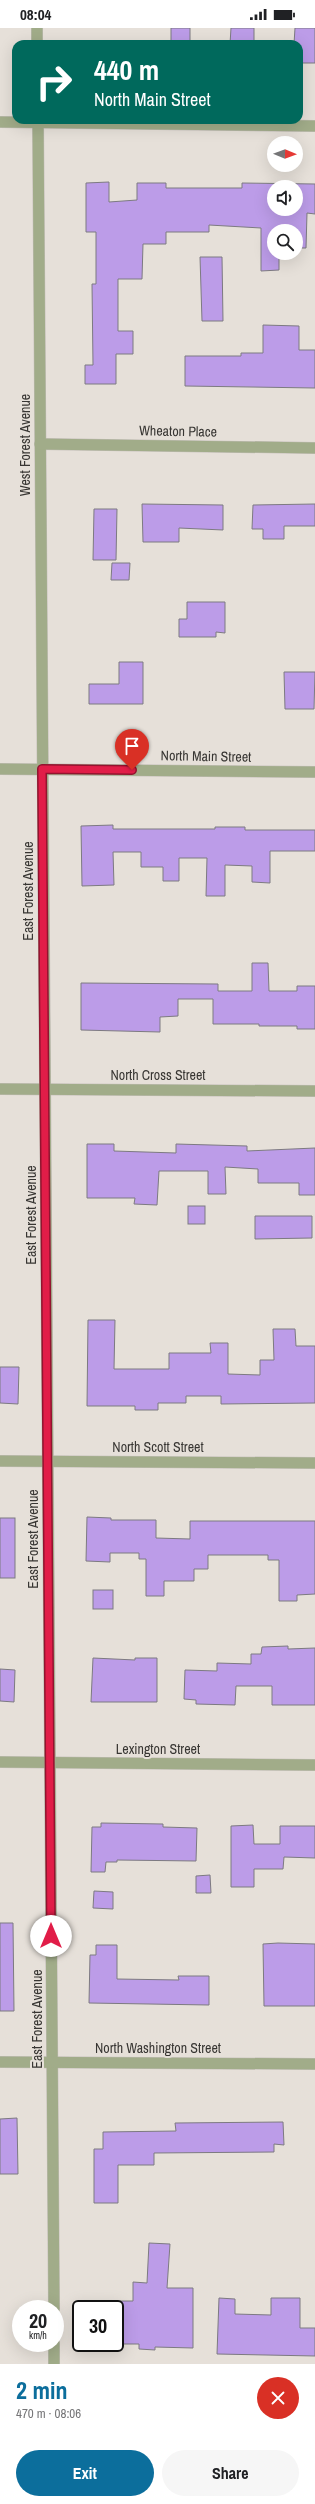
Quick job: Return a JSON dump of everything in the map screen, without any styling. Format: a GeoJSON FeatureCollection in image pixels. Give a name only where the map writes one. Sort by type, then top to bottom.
{"type":"FeatureCollection","features":[{"type":"Feature","properties":{"kind":"street"},"geometry":{"type":"LineString","coordinates":[[37,28],[37,40]]}},
{"type":"Feature","properties":{"kind":"street"},"geometry":{"type":"LineString","coordinates":[[0,122],[12,122]]}},
{"type":"Feature","properties":{"kind":"street","name":"West Forest Avenue"},"geometry":{"type":"LineString","coordinates":[[38,124],[42,769]]}},
{"type":"Feature","properties":{"kind":"street"},"geometry":{"type":"LineString","coordinates":[[204,124],[315,126]]}},
{"type":"Feature","properties":{"kind":"street","name":"Wheaton Place"},"geometry":{"type":"LineString","coordinates":[[40,444],[315,448]]}},
{"type":"Feature","properties":{"kind":"street","name":"North Main Street"},"geometry":{"type":"LineString","coordinates":[[0,769],[315,772]]}},
{"type":"Feature","properties":{"kind":"street","name":"East Forest Avenue"},"geometry":{"type":"LineString","coordinates":[[42,769],[54,2300]]}},
{"type":"Feature","properties":{"kind":"street","name":"North Cross Street"},"geometry":{"type":"LineString","coordinates":[[0,1089],[315,1090]]}},
{"type":"Feature","properties":{"kind":"street","name":"North Scott Street"},"geometry":{"type":"LineString","coordinates":[[0,1461],[315,1463]]}},
{"type":"Feature","properties":{"kind":"street","name":"Lexington Street"},"geometry":{"type":"LineString","coordinates":[[0,1762],[315,1765]]}},
{"type":"Feature","properties":{"kind":"street","name":"North Washington Street"},"geometry":{"type":"LineString","coordinates":[[0,2062],[315,2064]]}},
{"type":"Feature","properties":{"kind":"street"},"geometry":{"type":"LineString","coordinates":[[54,2352],[54,2364]]}},
{"type":"Feature","properties":{"kind":"building"},"geometry":{"type":"Polygon","coordinates":[[[171,28],[190,28],[190,40],[171,40],[171,28]]]}},
{"type":"Feature","properties":{"kind":"building"},"geometry":{"type":"Polygon","coordinates":[[[231,28],[254,28],[254,40],[230,40],[231,28]]]}},
{"type":"Feature","properties":{"kind":"building"},"geometry":{"type":"Polygon","coordinates":[[[295,28],[315,28],[315,63],[303,63],[303,40],[294,40],[295,28]]]}},
{"type":"Feature","properties":{"kind":"building"},"geometry":{"type":"Polygon","coordinates":[[[109,182],[109,202],[137,200],[137,183],[166,183],[166,188],[242,188],[242,183],[267,183],[267,216],[303,216],[303,184],[315,184],[315,214],[307,213],[306,248],[303,248],[303,224],[267,224],[267,260],[279,260],[279,270],[261,271],[261,228],[209,225],[209,232],[166,232],[166,244],[143,244],[142,279],[118,279],[118,331],[133,331],[133,354],[116,354],[116,384],[85,384],[85,365],[93,365],[92,284],[96,284],[96,232],[86,232],[86,183],[109,182]]]}},
{"type":"Feature","properties":{"kind":"building"},"geometry":{"type":"Polygon","coordinates":[[[200,257],[222,257],[223,321],[202,321],[200,257]]]}},
{"type":"Feature","properties":{"kind":"building"},"geometry":{"type":"Polygon","coordinates":[[[263,325],[299,326],[299,350],[315,350],[315,388],[185,386],[185,356],[241,356],[241,353],[263,353],[263,325]]]}},
{"type":"Feature","properties":{"kind":"building"},"geometry":{"type":"Polygon","coordinates":[[[142,504],[223,505],[223,530],[179,528],[179,542],[143,542],[142,504]]]}},
{"type":"Feature","properties":{"kind":"building"},"geometry":{"type":"Polygon","coordinates":[[[315,504],[315,526],[284,526],[284,539],[263,539],[263,529],[252,529],[253,505],[315,504]]]}},
{"type":"Feature","properties":{"kind":"building"},"geometry":{"type":"Polygon","coordinates":[[[94,509],[117,509],[116,560],[93,560],[94,509]]]}},
{"type":"Feature","properties":{"kind":"building"},"geometry":{"type":"Polygon","coordinates":[[[112,563],[130,563],[129,580],[111,580],[112,563]]]}},
{"type":"Feature","properties":{"kind":"building"},"geometry":{"type":"Polygon","coordinates":[[[187,602],[225,602],[225,633],[216,632],[216,637],[179,637],[179,619],[187,619],[187,602]]]}},
{"type":"Feature","properties":{"kind":"building"},"geometry":{"type":"Polygon","coordinates":[[[119,662],[143,662],[143,704],[89,704],[89,684],[119,684],[119,662]]]}},
{"type":"Feature","properties":{"kind":"building"},"geometry":{"type":"Polygon","coordinates":[[[284,672],[315,672],[314,709],[285,709],[284,672]]]}},
{"type":"Feature","properties":{"kind":"building"},"geometry":{"type":"Polygon","coordinates":[[[113,825],[113,829],[215,829],[215,827],[245,827],[245,830],[315,830],[315,851],[270,851],[270,883],[252,882],[252,866],[225,865],[225,896],[206,896],[207,858],[179,858],[179,881],[163,881],[163,867],[141,867],[141,852],[113,852],[114,885],[82,886],[81,826],[113,825]]]}},
{"type":"Feature","properties":{"kind":"building"},"geometry":{"type":"Polygon","coordinates":[[[252,963],[268,963],[269,991],[297,991],[297,986],[315,986],[315,1029],[297,1029],[297,1026],[259,1026],[259,1024],[213,1024],[213,999],[178,999],[178,1016],[160,1017],[160,1032],[81,1030],[81,983],[218,984],[218,991],[252,991],[252,963]]]}},
{"type":"Feature","properties":{"kind":"building"},"geometry":{"type":"Polygon","coordinates":[[[87,1144],[114,1144],[114,1151],[176,1153],[176,1144],[247,1146],[247,1151],[315,1148],[315,1195],[299,1195],[299,1183],[258,1183],[258,1169],[225,1167],[226,1194],[208,1194],[208,1171],[159,1171],[157,1205],[134,1204],[135,1198],[87,1198],[87,1144]]]}},
{"type":"Feature","properties":{"kind":"building"},"geometry":{"type":"Polygon","coordinates":[[[188,1206],[205,1206],[205,1224],[188,1224],[188,1206]]]}},
{"type":"Feature","properties":{"kind":"building"},"geometry":{"type":"Polygon","coordinates":[[[255,1216],[312,1216],[312,1238],[255,1239],[255,1216]]]}},
{"type":"Feature","properties":{"kind":"building"},"geometry":{"type":"Polygon","coordinates":[[[88,1320],[115,1320],[114,1369],[169,1369],[169,1353],[211,1353],[210,1343],[228,1343],[228,1374],[260,1375],[260,1360],[274,1360],[273,1329],[295,1329],[296,1346],[315,1346],[315,1403],[221,1404],[221,1396],[186,1396],[186,1403],[158,1403],[158,1410],[135,1410],[135,1406],[87,1406],[88,1320]]]}},
{"type":"Feature","properties":{"kind":"building"},"geometry":{"type":"Polygon","coordinates":[[[0,1367],[19,1367],[18,1404],[0,1403],[0,1367]]]}},
{"type":"Feature","properties":{"kind":"building"},"geometry":{"type":"Polygon","coordinates":[[[87,1517],[111,1518],[111,1520],[156,1520],[156,1538],[190,1539],[190,1521],[315,1521],[315,1594],[297,1595],[297,1601],[279,1601],[279,1560],[268,1560],[268,1555],[208,1555],[208,1569],[194,1569],[194,1581],[164,1581],[164,1596],[146,1596],[146,1559],[139,1559],[139,1553],[110,1553],[110,1562],[86,1561],[87,1517]]]}},
{"type":"Feature","properties":{"kind":"building"},"geometry":{"type":"Polygon","coordinates":[[[0,1518],[15,1518],[15,1578],[0,1578],[0,1518]]]}},
{"type":"Feature","properties":{"kind":"building"},"geometry":{"type":"Polygon","coordinates":[[[93,1590],[113,1590],[113,1609],[93,1609],[93,1590]]]}},
{"type":"Feature","properties":{"kind":"building"},"geometry":{"type":"Polygon","coordinates":[[[288,1646],[288,1649],[315,1648],[315,1705],[272,1705],[272,1686],[236,1686],[235,1705],[196,1704],[196,1700],[184,1699],[185,1670],[217,1671],[217,1663],[251,1664],[251,1654],[261,1654],[262,1647],[288,1646]]]}},
{"type":"Feature","properties":{"kind":"building"},"geometry":{"type":"Polygon","coordinates":[[[93,1658],[135,1660],[135,1658],[157,1658],[157,1702],[91,1702],[93,1658]]]}},
{"type":"Feature","properties":{"kind":"building"},"geometry":{"type":"Polygon","coordinates":[[[0,1669],[15,1670],[14,1702],[0,1701],[0,1669]]]}},
{"type":"Feature","properties":{"kind":"building"},"geometry":{"type":"Polygon","coordinates":[[[101,1823],[163,1824],[163,1827],[197,1828],[196,1861],[117,1860],[117,1862],[106,1862],[105,1872],[91,1872],[92,1827],[101,1827],[101,1823]]]}},
{"type":"Feature","properties":{"kind":"building"},"geometry":{"type":"Polygon","coordinates":[[[253,1825],[254,1844],[280,1844],[280,1826],[315,1826],[315,1858],[284,1857],[283,1869],[254,1869],[254,1887],[231,1887],[231,1826],[253,1825]]]}},
{"type":"Feature","properties":{"kind":"building"},"geometry":{"type":"Polygon","coordinates":[[[210,1875],[211,1893],[196,1893],[196,1876],[210,1875]]]}},
{"type":"Feature","properties":{"kind":"building"},"geometry":{"type":"Polygon","coordinates":[[[94,1891],[113,1892],[113,1909],[93,1908],[94,1891]]]}},
{"type":"Feature","properties":{"kind":"building"},"geometry":{"type":"Polygon","coordinates":[[[0,1923],[13,1923],[14,2011],[0,2011],[0,1923]]]}},
{"type":"Feature","properties":{"kind":"building"},"geometry":{"type":"Polygon","coordinates":[[[263,1944],[315,1944],[315,2006],[264,2006],[263,1944]]]}},
{"type":"Feature","properties":{"kind":"building"},"geometry":{"type":"Polygon","coordinates":[[[96,1945],[117,1945],[117,1979],[179,1980],[178,1976],[209,1976],[209,2005],[89,2003],[90,1955],[96,1955],[96,1945]]]}},
{"type":"Feature","properties":{"kind":"building"},"geometry":{"type":"Polygon","coordinates":[[[17,2118],[18,2174],[0,2174],[0,2119],[17,2118]]]}},
{"type":"Feature","properties":{"kind":"building"},"geometry":{"type":"Polygon","coordinates":[[[283,2122],[284,2145],[274,2144],[274,2152],[154,2153],[154,2165],[118,2165],[118,2203],[94,2203],[94,2149],[103,2149],[103,2132],[176,2131],[175,2123],[283,2122]]]}},
{"type":"Feature","properties":{"kind":"building"},"geometry":{"type":"Polygon","coordinates":[[[149,2243],[170,2244],[167,2288],[193,2288],[193,2348],[155,2347],[155,2350],[139,2349],[139,2344],[124,2344],[124,2301],[133,2301],[133,2282],[147,2283],[149,2243]]]}},
{"type":"Feature","properties":{"kind":"building"},"geometry":{"type":"Polygon","coordinates":[[[219,2298],[235,2299],[235,2314],[271,2315],[271,2298],[300,2298],[300,2328],[315,2328],[315,2356],[217,2354],[219,2298]]]}},
{"type":"Feature","properties":{"kind":"route"},"geometry":{"type":"LineString","coordinates":[[51,1936],[42,769],[132,770]]}}]}
